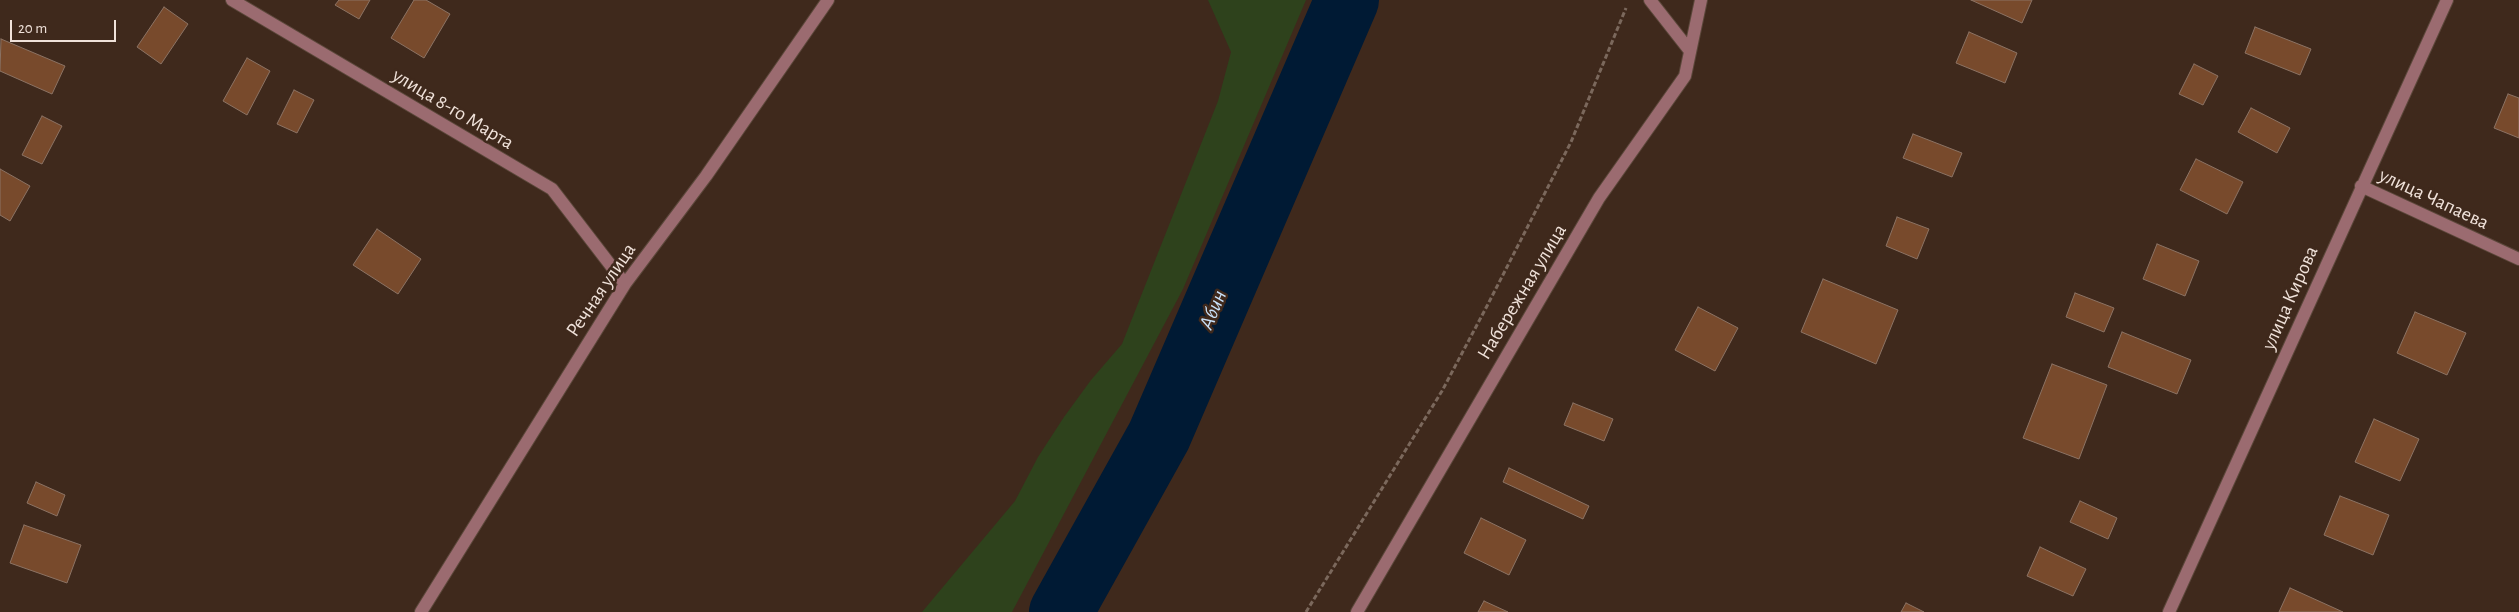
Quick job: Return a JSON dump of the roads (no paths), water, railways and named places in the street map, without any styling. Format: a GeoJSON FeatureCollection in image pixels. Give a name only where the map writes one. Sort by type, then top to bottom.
{"type":"FeatureCollection","features":[{"type":"Feature","properties":{"kind":"street","name":"улица 8-го Марта"},"geometry":{"type":"LineString","coordinates":[[232,0],[552,189],[625,284]]}},
{"type":"Feature","properties":{"kind":"street","name":"Речная улица"},"geometry":{"type":"LineString","coordinates":[[421,612],[625,284],[706,176],[828,0]]}},
{"type":"Feature","properties":{"kind":"street"},"geometry":{"type":"LineString","coordinates":[[1650,0],[1690,51]]}},
{"type":"Feature","properties":{"kind":"street","name":"Набережная улица"},"geometry":{"type":"LineString","coordinates":[[1357,612],[1599,198],[1685,76],[1701,0]]}},
{"type":"Feature","properties":{"kind":"street","name":"улица Кирова"},"geometry":{"type":"LineString","coordinates":[[2169,612],[2447,0]]}},
{"type":"Feature","properties":{"kind":"street","name":"улица Чапаева"},"geometry":{"type":"LineString","coordinates":[[2361,186],[2519,259]]}},
{"type":"Feature","properties":{"kind":"waterway","name":"Абин"},"geometry":{"type":"LineString","coordinates":[[1061,612],[1159,436],[1347,0]]}}]}
